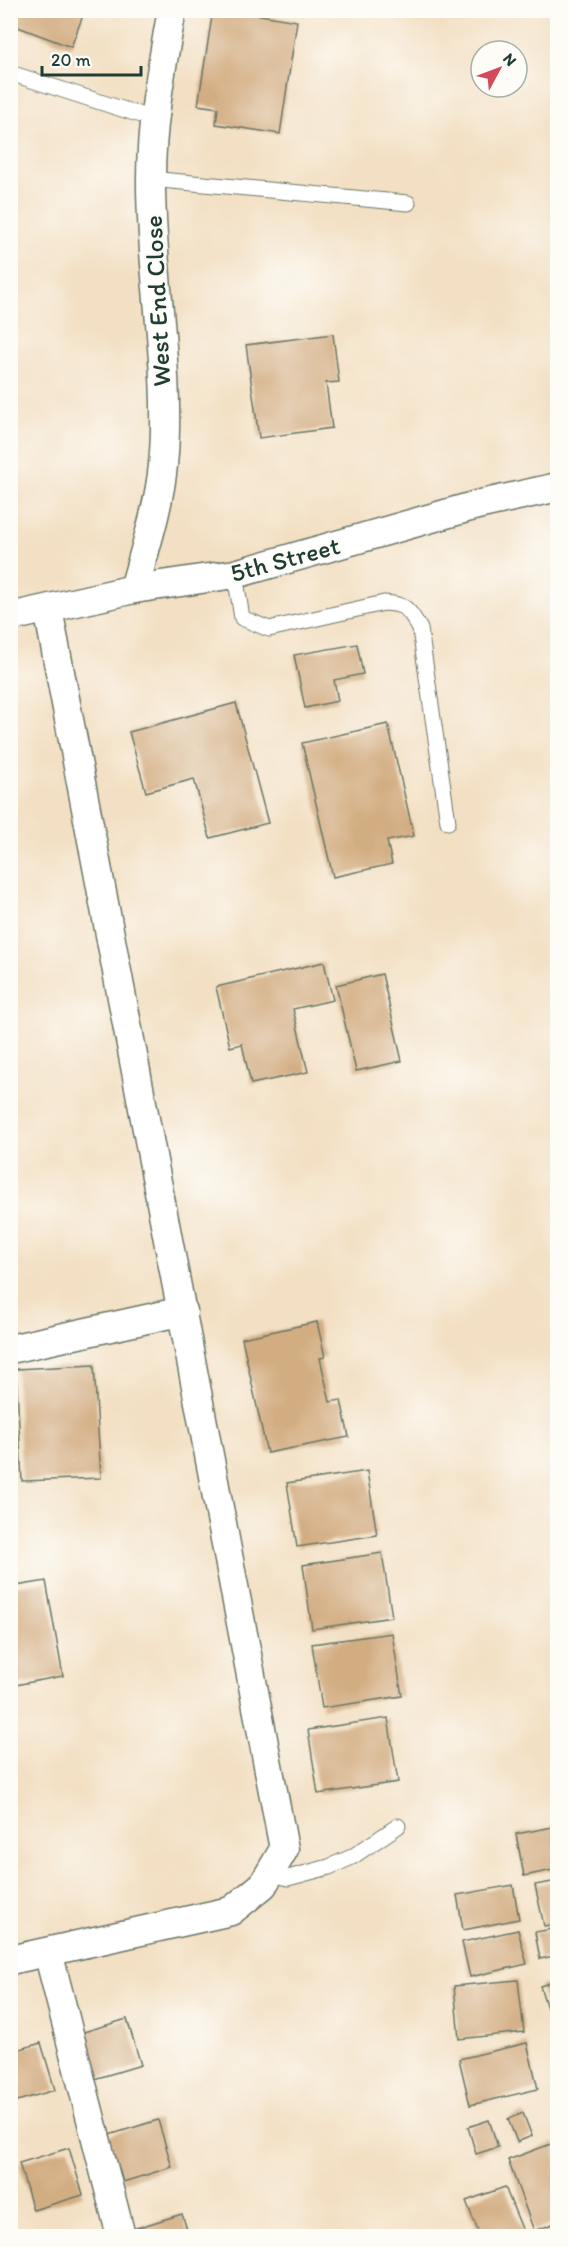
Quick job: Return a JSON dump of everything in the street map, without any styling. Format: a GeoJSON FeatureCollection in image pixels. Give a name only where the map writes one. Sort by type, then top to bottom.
{"type":"FeatureCollection","features":[{"type":"Feature","properties":{"kind":"street","name":"West End Close"},"geometry":{"type":"LineString","coordinates":[[134,589],[158,496],[163,465],[164,419],[150,178],[153,118],[172,10]]}},
{"type":"Feature","properties":{"kind":"street","name":"5th Street"},"geometry":{"type":"LineString","coordinates":[[10,617],[134,589],[235,574],[477,505],[558,488]]}},
{"type":"Feature","properties":{"kind":"street"},"geometry":{"type":"LineString","coordinates":[[10,1960],[231,1911],[263,1885],[284,1849],[48,609]]}},
{"type":"Feature","properties":{"kind":"street"},"geometry":{"type":"LineString","coordinates":[[10,1349],[183,1311]]}},
{"type":"Feature","properties":{"kind":"street"},"geometry":{"type":"LineString","coordinates":[[48,1952],[121,2236]]}},
{"type":"Feature","properties":{"kind":"lane"},"geometry":{"type":"LineString","coordinates":[[10,73],[153,118]]}},
{"type":"Feature","properties":{"kind":"lane"},"geometry":{"type":"LineString","coordinates":[[150,178],[408,203]]}},
{"type":"Feature","properties":{"kind":"lane"},"geometry":{"type":"LineString","coordinates":[[235,574],[242,618],[269,628],[384,603],[400,603],[411,612],[420,629],[448,822]]}},
{"type":"Feature","properties":{"kind":"lane"},"geometry":{"type":"LineString","coordinates":[[270,1873],[288,1878],[329,1867],[352,1857],[398,1826]]}},
{"type":"Feature","properties":{"kind":"building"},"geometry":{"type":"Polygon","coordinates":[[[10,10],[85,10],[71,47],[10,24],[10,10]]]}},
{"type":"Feature","properties":{"kind":"building"},"geometry":{"type":"Polygon","coordinates":[[[213,10],[231,10],[297,21],[280,134],[216,124],[218,108],[198,105],[213,10]]]}},
{"type":"Feature","properties":{"kind":"building"},"geometry":{"type":"Polygon","coordinates":[[[333,334],[339,382],[326,383],[332,428],[259,438],[246,345],[333,334]]]}},
{"type":"Feature","properties":{"kind":"building"},"geometry":{"type":"Polygon","coordinates":[[[357,644],[363,674],[334,680],[338,701],[305,708],[294,655],[357,644]]]}},
{"type":"Feature","properties":{"kind":"building"},"geometry":{"type":"Polygon","coordinates":[[[236,703],[268,823],[210,838],[194,779],[146,792],[129,732],[236,703]]]}},
{"type":"Feature","properties":{"kind":"building"},"geometry":{"type":"Polygon","coordinates":[[[388,724],[414,836],[387,841],[392,864],[333,877],[302,743],[388,724]]]}},
{"type":"Feature","properties":{"kind":"building"},"geometry":{"type":"Polygon","coordinates":[[[324,962],[333,1000],[293,1009],[308,1072],[251,1084],[242,1044],[230,1047],[216,987],[324,962]]]}},
{"type":"Feature","properties":{"kind":"building"},"geometry":{"type":"Polygon","coordinates":[[[382,974],[402,1061],[356,1071],[336,985],[382,974]]]}},
{"type":"Feature","properties":{"kind":"building"},"geometry":{"type":"Polygon","coordinates":[[[317,1322],[325,1357],[320,1358],[330,1402],[341,1400],[349,1437],[267,1453],[242,1338],[317,1322]]]}},
{"type":"Feature","properties":{"kind":"building"},"geometry":{"type":"Polygon","coordinates":[[[94,1365],[101,1478],[22,1481],[16,1369],[94,1365]]]}},
{"type":"Feature","properties":{"kind":"building"},"geometry":{"type":"Polygon","coordinates":[[[367,1471],[377,1535],[297,1547],[287,1483],[367,1471]]]}},
{"type":"Feature","properties":{"kind":"building"},"geometry":{"type":"Polygon","coordinates":[[[382,1553],[392,1617],[312,1629],[303,1565],[382,1553]]]}},
{"type":"Feature","properties":{"kind":"building"},"geometry":{"type":"Polygon","coordinates":[[[46,1581],[63,1676],[10,1686],[10,1587],[46,1581]]]}},
{"type":"Feature","properties":{"kind":"building"},"geometry":{"type":"Polygon","coordinates":[[[392,1633],[402,1696],[322,1708],[312,1644],[392,1633]]]}},
{"type":"Feature","properties":{"kind":"building"},"geometry":{"type":"Polygon","coordinates":[[[388,1718],[398,1782],[318,1794],[308,1730],[388,1718]]]}},
{"type":"Feature","properties":{"kind":"building"},"geometry":{"type":"Polygon","coordinates":[[[558,1826],[558,1869],[524,1876],[516,1834],[558,1826]]]}},
{"type":"Feature","properties":{"kind":"building"},"geometry":{"type":"Polygon","coordinates":[[[558,1881],[558,1924],[544,1926],[535,1885],[558,1881]]]}},
{"type":"Feature","properties":{"kind":"building"},"geometry":{"type":"Polygon","coordinates":[[[513,1885],[519,1919],[463,1930],[457,1895],[513,1885]]]}},
{"type":"Feature","properties":{"kind":"building"},"geometry":{"type":"Polygon","coordinates":[[[558,1928],[558,1955],[540,1959],[535,1932],[558,1928]]]}},
{"type":"Feature","properties":{"kind":"building"},"geometry":{"type":"Polygon","coordinates":[[[518,1930],[527,1964],[470,1977],[462,1942],[518,1930]]]}},
{"type":"Feature","properties":{"kind":"building"},"geometry":{"type":"Polygon","coordinates":[[[518,1980],[524,2032],[459,2039],[454,1986],[518,1980]]]}},
{"type":"Feature","properties":{"kind":"building"},"geometry":{"type":"Polygon","coordinates":[[[558,1980],[558,2040],[557,2040],[540,1986],[558,1980]]]}},
{"type":"Feature","properties":{"kind":"building"},"geometry":{"type":"Polygon","coordinates":[[[127,2019],[141,2065],[91,2080],[77,2034],[127,2019]]]}},
{"type":"Feature","properties":{"kind":"building"},"geometry":{"type":"Polygon","coordinates":[[[41,2043],[55,2090],[10,2103],[10,2052],[41,2043]]]}},
{"type":"Feature","properties":{"kind":"building"},"geometry":{"type":"Polygon","coordinates":[[[527,2043],[538,2089],[470,2105],[459,2059],[527,2043]]]}},
{"type":"Feature","properties":{"kind":"building"},"geometry":{"type":"Polygon","coordinates":[[[523,2113],[532,2136],[517,2142],[508,2119],[523,2113]]]}},
{"type":"Feature","properties":{"kind":"building"},"geometry":{"type":"Polygon","coordinates":[[[158,2120],[172,2167],[123,2182],[109,2135],[158,2120]]]}},
{"type":"Feature","properties":{"kind":"building"},"geometry":{"type":"Polygon","coordinates":[[[489,2120],[498,2147],[476,2154],[468,2127],[489,2120]]]}},
{"type":"Feature","properties":{"kind":"building"},"geometry":{"type":"Polygon","coordinates":[[[556,2142],[558,2222],[534,2231],[508,2160],[556,2142]]]}},
{"type":"Feature","properties":{"kind":"building"},"geometry":{"type":"Polygon","coordinates":[[[69,2148],[83,2195],[33,2210],[19,2163],[69,2148]]]}},
{"type":"Feature","properties":{"kind":"building"},"geometry":{"type":"Polygon","coordinates":[[[505,2187],[525,2236],[480,2236],[466,2201],[505,2187]]]}},
{"type":"Feature","properties":{"kind":"building"},"geometry":{"type":"Polygon","coordinates":[[[182,2214],[189,2236],[135,2236],[133,2229],[182,2214]]]}}]}
